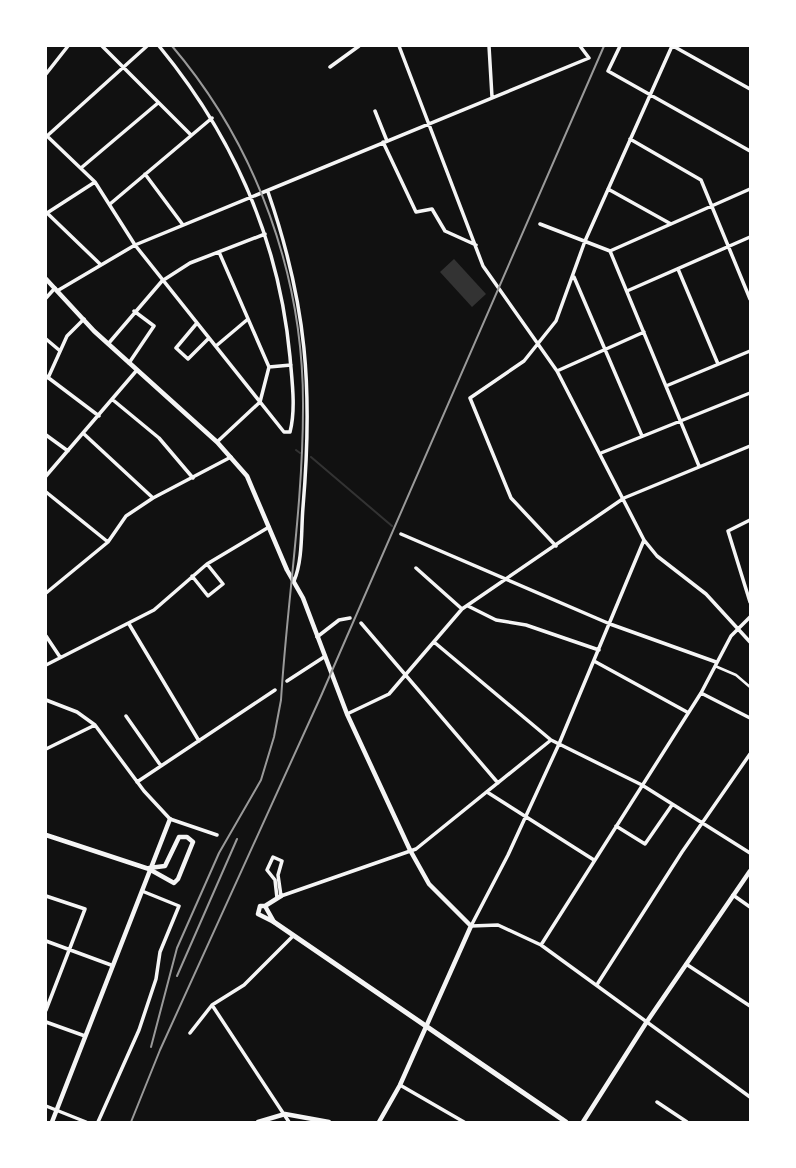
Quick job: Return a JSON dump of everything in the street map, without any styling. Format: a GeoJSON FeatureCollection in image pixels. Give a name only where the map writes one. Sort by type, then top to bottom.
{"type":"FeatureCollection","features":[{"type":"Feature","properties":{"kind":"main road"},"geometry":{"type":"LineString","coordinates":[[274,922],[566,1122]]}},
{"type":"Feature","properties":{"kind":"street"},"geometry":{"type":"LineString","coordinates":[[46,74],[68,46]]}},
{"type":"Feature","properties":{"kind":"street"},"geometry":{"type":"LineString","coordinates":[[102,46],[191,135]]}},
{"type":"Feature","properties":{"kind":"street"},"geometry":{"type":"LineString","coordinates":[[147,46],[46,135],[95,181],[135,245],[162,281],[284,432],[289,432],[293,399],[291,365],[279,290],[253,197],[212,118],[159,46]]}},
{"type":"Feature","properties":{"kind":"street"},"geometry":{"type":"LineString","coordinates":[[330,67],[359,46]]}},
{"type":"Feature","properties":{"kind":"street"},"geometry":{"type":"LineString","coordinates":[[399,46],[491,279],[557,371],[645,540],[657,556],[706,594],[751,642]]}},
{"type":"Feature","properties":{"kind":"street"},"geometry":{"type":"LineString","coordinates":[[489,46],[492,97]]}},
{"type":"Feature","properties":{"kind":"street"},"geometry":{"type":"LineString","coordinates":[[46,298],[135,245],[589,58],[579,46]]}},
{"type":"Feature","properties":{"kind":"street"},"geometry":{"type":"LineString","coordinates":[[620,46],[608,71],[751,151]]}},
{"type":"Feature","properties":{"kind":"street"},"geometry":{"type":"LineString","coordinates":[[556,546],[511,498],[470,398],[524,360],[540,345],[556,321],[585,241],[672,46],[751,89]]}},
{"type":"Feature","properties":{"kind":"street"},"geometry":{"type":"LineString","coordinates":[[81,168],[158,103]]}},
{"type":"Feature","properties":{"kind":"street"},"geometry":{"type":"LineString","coordinates":[[375,111],[385,142],[416,212],[432,209],[445,231],[476,245]]}},
{"type":"Feature","properties":{"kind":"street"},"geometry":{"type":"LineString","coordinates":[[110,204],[212,118]]}},
{"type":"Feature","properties":{"kind":"street"},"geometry":{"type":"LineString","coordinates":[[630,139],[699,178],[751,299]]}},
{"type":"Feature","properties":{"kind":"street"},"geometry":{"type":"LineString","coordinates":[[145,174],[183,225]]}},
{"type":"Feature","properties":{"kind":"street"},"geometry":{"type":"LineString","coordinates":[[95,181],[46,212],[100,264]]}},
{"type":"Feature","properties":{"kind":"street"},"geometry":{"type":"LineString","coordinates":[[608,189],[671,224]]}},
{"type":"Feature","properties":{"kind":"street"},"geometry":{"type":"LineString","coordinates":[[610,251],[751,189]]}},
{"type":"Feature","properties":{"kind":"street"},"geometry":{"type":"LineString","coordinates":[[268,192],[294,275],[308,374],[308,451],[294,581]]}},
{"type":"Feature","properties":{"kind":"street"},"geometry":{"type":"LineString","coordinates":[[540,224],[610,251],[699,466]]}},
{"type":"Feature","properties":{"kind":"street"},"geometry":{"type":"LineString","coordinates":[[108,344],[162,281],[190,263],[265,234]]}},
{"type":"Feature","properties":{"kind":"street"},"geometry":{"type":"LineString","coordinates":[[627,291],[751,237]]}},
{"type":"Feature","properties":{"kind":"street"},"geometry":{"type":"LineString","coordinates":[[217,442],[260,402],[269,367],[219,251]]}},
{"type":"Feature","properties":{"kind":"street"},"geometry":{"type":"LineString","coordinates":[[678,269],[718,364]]}},
{"type":"Feature","properties":{"kind":"street"},"geometry":{"type":"LineString","coordinates":[[573,275],[642,436]]}},
{"type":"Feature","properties":{"kind":"street"},"geometry":{"type":"LineString","coordinates":[[46,279],[108,344],[217,442],[247,476],[294,581],[347,714],[410,850],[438,896],[471,926],[498,925],[541,946],[598,983],[646,1023],[751,1097]]}},
{"type":"Feature","properties":{"kind":"street"},"geometry":{"type":"LineString","coordinates":[[129,363],[154,326],[134,311]]}},
{"type":"Feature","properties":{"kind":"street"},"geometry":{"type":"LineString","coordinates":[[84,319],[58,350],[47,377],[99,416]]}},
{"type":"Feature","properties":{"kind":"street"},"geometry":{"type":"LineString","coordinates":[[216,346],[248,319]]}},
{"type":"Feature","properties":{"kind":"street"},"geometry":{"type":"LineString","coordinates":[[197,323],[176,348],[188,359],[209,338]]}},
{"type":"Feature","properties":{"kind":"street"},"geometry":{"type":"LineString","coordinates":[[557,371],[644,332]]}},
{"type":"Feature","properties":{"kind":"street"},"geometry":{"type":"LineString","coordinates":[[46,339],[58,350]]}},
{"type":"Feature","properties":{"kind":"street"},"geometry":{"type":"LineString","coordinates":[[666,386],[751,351]]}},
{"type":"Feature","properties":{"kind":"street"},"geometry":{"type":"LineString","coordinates":[[269,367],[291,365]]}},
{"type":"Feature","properties":{"kind":"street"},"geometry":{"type":"LineString","coordinates":[[46,476],[137,370]]}},
{"type":"Feature","properties":{"kind":"street"},"geometry":{"type":"LineString","coordinates":[[601,453],[642,436],[682,424],[751,393]]}},
{"type":"Feature","properties":{"kind":"street"},"geometry":{"type":"LineString","coordinates":[[113,400],[159,438],[193,478]]}},
{"type":"Feature","properties":{"kind":"street"},"geometry":{"type":"LineString","coordinates":[[83,434],[153,498]]}},
{"type":"Feature","properties":{"kind":"street"},"geometry":{"type":"LineString","coordinates":[[46,435],[68,451]]}},
{"type":"Feature","properties":{"kind":"street"},"geometry":{"type":"LineString","coordinates":[[347,714],[389,694],[462,609],[624,498],[751,446]]}},
{"type":"Feature","properties":{"kind":"street"},"geometry":{"type":"LineString","coordinates":[[46,593],[108,542],[126,516],[153,498],[231,457]]}},
{"type":"Feature","properties":{"kind":"street"},"geometry":{"type":"LineString","coordinates":[[46,492],[108,542]]}},
{"type":"Feature","properties":{"kind":"street"},"geometry":{"type":"LineString","coordinates":[[751,520],[728,531],[751,602]]}},
{"type":"Feature","properties":{"kind":"street"},"geometry":{"type":"LineString","coordinates":[[46,665],[154,610],[206,564],[270,526]]}},
{"type":"Feature","properties":{"kind":"street"},"geometry":{"type":"LineString","coordinates":[[401,534],[610,624],[716,664],[751,687]]}},
{"type":"Feature","properties":{"kind":"street"},"geometry":{"type":"LineString","coordinates":[[379,1122],[400,1085],[425,1024],[559,744],[645,540]]}},
{"type":"Feature","properties":{"kind":"street"},"geometry":{"type":"LineString","coordinates":[[191,576],[208,596],[223,584],[206,564]]}},
{"type":"Feature","properties":{"kind":"street"},"geometry":{"type":"LineString","coordinates":[[416,568],[462,609]]}},
{"type":"Feature","properties":{"kind":"street"},"geometry":{"type":"LineString","coordinates":[[468,606],[496,620],[526,625],[599,650]]}},
{"type":"Feature","properties":{"kind":"street"},"geometry":{"type":"LineString","coordinates":[[541,946],[701,693],[716,664],[739,628],[751,617]]}},
{"type":"Feature","properties":{"kind":"street"},"geometry":{"type":"LineString","coordinates":[[317,637],[338,620],[350,618]]}},
{"type":"Feature","properties":{"kind":"street"},"geometry":{"type":"LineString","coordinates":[[361,623],[498,783]]}},
{"type":"Feature","properties":{"kind":"street"},"geometry":{"type":"LineString","coordinates":[[129,624],[199,741]]}},
{"type":"Feature","properties":{"kind":"street"},"geometry":{"type":"LineString","coordinates":[[46,636],[60,657]]}},
{"type":"Feature","properties":{"kind":"street"},"geometry":{"type":"LineString","coordinates":[[434,642],[551,740],[642,785],[701,825],[751,853]]}},
{"type":"Feature","properties":{"kind":"street"},"geometry":{"type":"LineString","coordinates":[[287,681],[324,657]]}},
{"type":"Feature","properties":{"kind":"street"},"geometry":{"type":"LineString","coordinates":[[594,661],[688,713]]}},
{"type":"Feature","properties":{"kind":"street"},"geometry":{"type":"LineString","coordinates":[[136,782],[275,690]]}},
{"type":"Feature","properties":{"kind":"street"},"geometry":{"type":"LineString","coordinates":[[701,693],[751,718]]}},
{"type":"Feature","properties":{"kind":"street"},"geometry":{"type":"LineString","coordinates":[[46,700],[77,712],[94,725],[136,782],[170,819],[217,835]]}},
{"type":"Feature","properties":{"kind":"street"},"geometry":{"type":"LineString","coordinates":[[126,716],[161,766]]}},
{"type":"Feature","properties":{"kind":"street"},"geometry":{"type":"LineString","coordinates":[[46,749],[94,725]]}},
{"type":"Feature","properties":{"kind":"street"},"geometry":{"type":"LineString","coordinates":[[274,922],[258,914],[259,907],[279,897],[410,850],[551,740]]}},
{"type":"Feature","properties":{"kind":"street"},"geometry":{"type":"LineString","coordinates":[[598,983],[701,825],[751,754]]}},
{"type":"Feature","properties":{"kind":"street"},"geometry":{"type":"LineString","coordinates":[[487,792],[594,860]]}},
{"type":"Feature","properties":{"kind":"street"},"geometry":{"type":"LineString","coordinates":[[616,826],[645,845],[672,805]]}},
{"type":"Feature","properties":{"kind":"street"},"geometry":{"type":"LineString","coordinates":[[52,1122],[140,890],[170,819]]}},
{"type":"Feature","properties":{"kind":"street"},"geometry":{"type":"LineString","coordinates":[[46,835],[149,869],[167,881],[176,882],[193,842],[187,837],[179,837],[167,865],[149,869]]}},
{"type":"Feature","properties":{"kind":"street"},"geometry":{"type":"LineString","coordinates":[[275,856],[282,863],[278,875],[279,897],[275,880],[267,870],[275,856]]}},
{"type":"Feature","properties":{"kind":"street"},"geometry":{"type":"LineString","coordinates":[[583,1122],[646,1023],[751,871]]}},
{"type":"Feature","properties":{"kind":"street"},"geometry":{"type":"LineString","coordinates":[[98,1122],[143,1019],[156,979],[160,952],[179,906],[140,890]]}},
{"type":"Feature","properties":{"kind":"street"},"geometry":{"type":"LineString","coordinates":[[733,895],[751,907]]}},
{"type":"Feature","properties":{"kind":"street"},"geometry":{"type":"LineString","coordinates":[[46,896],[85,909],[46,1010]]}},
{"type":"Feature","properties":{"kind":"street"},"geometry":{"type":"LineString","coordinates":[[265,906],[274,922]]}},
{"type":"Feature","properties":{"kind":"street"},"geometry":{"type":"LineString","coordinates":[[190,1033],[212,1004],[242,987],[293,936]]}},
{"type":"Feature","properties":{"kind":"street"},"geometry":{"type":"LineString","coordinates":[[46,942],[111,965]]}},
{"type":"Feature","properties":{"kind":"street"},"geometry":{"type":"LineString","coordinates":[[687,964],[751,1006]]}},
{"type":"Feature","properties":{"kind":"street"},"geometry":{"type":"LineString","coordinates":[[212,1004],[289,1122]]}},
{"type":"Feature","properties":{"kind":"street"},"geometry":{"type":"LineString","coordinates":[[46,1021],[85,1036]]}},
{"type":"Feature","properties":{"kind":"street"},"geometry":{"type":"LineString","coordinates":[[400,1085],[464,1122]]}},
{"type":"Feature","properties":{"kind":"street"},"geometry":{"type":"LineString","coordinates":[[657,1102],[687,1122]]}},
{"type":"Feature","properties":{"kind":"street"},"geometry":{"type":"LineString","coordinates":[[46,1106],[86,1122]]}},
{"type":"Feature","properties":{"kind":"street"},"geometry":{"type":"LineString","coordinates":[[258,1122],[285,1114],[329,1122]]}},
{"type":"Feature","properties":{"kind":"shaded area"},"geometry":{"type":"Polygon","coordinates":[[[454,259],[486,294],[472,307],[440,272],[454,259]]]}},
{"type":"Feature","properties":{"kind":"waterway"},"geometry":{"type":"LineString","coordinates":[[296,450],[300,453]]}},
{"type":"Feature","properties":{"kind":"waterway"},"geometry":{"type":"LineString","coordinates":[[311,457],[392,526]]}},
{"type":"Feature","properties":{"kind":"railway"},"geometry":{"type":"LineString","coordinates":[[151,1047],[177,948],[219,853],[261,780],[274,737],[281,700],[298,517],[303,408],[295,310],[270,215],[228,126],[202,85],[172,46]]}},
{"type":"Feature","properties":{"kind":"railway"},"geometry":{"type":"LineString","coordinates":[[131,1122],[160,1050],[321,696],[604,46]]}},
{"type":"Feature","properties":{"kind":"railway"},"geometry":{"type":"LineString","coordinates":[[177,976],[237,839]]}}]}
